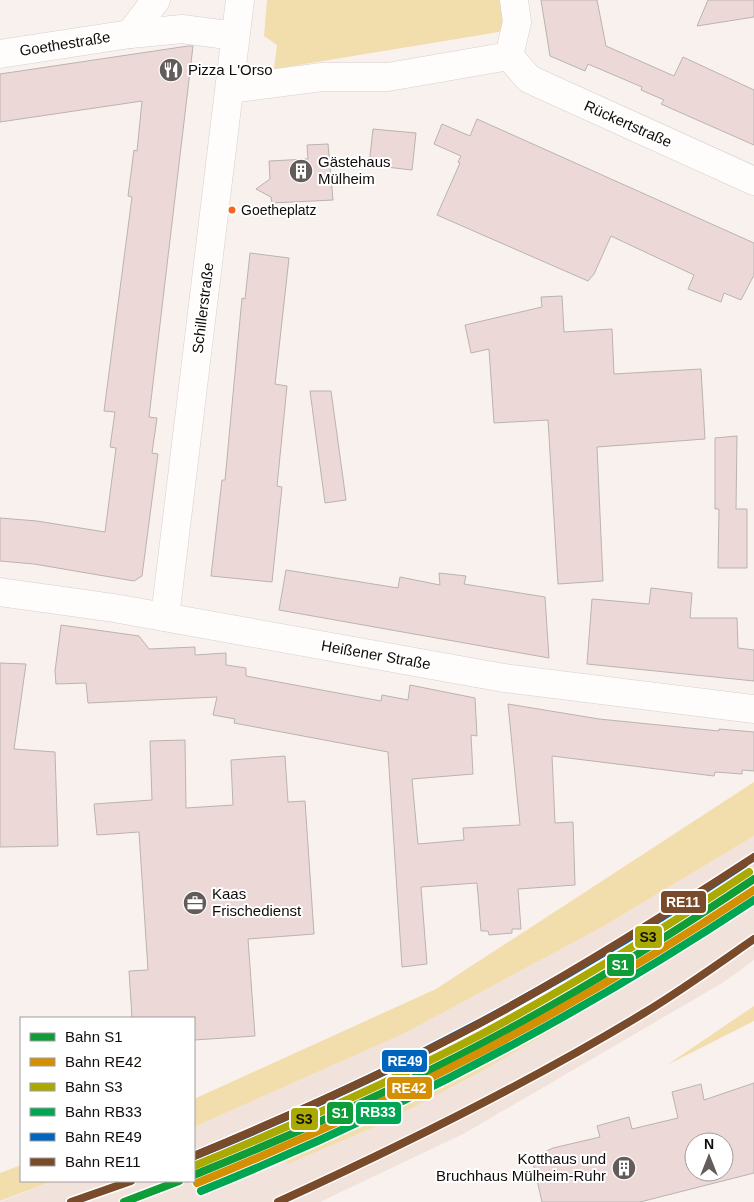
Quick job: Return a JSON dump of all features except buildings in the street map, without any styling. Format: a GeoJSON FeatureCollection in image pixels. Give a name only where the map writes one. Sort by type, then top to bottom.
{"type":"FeatureCollection","features":[{"type":"Feature","properties":{"kind":"street","name":"Goethestraße"},"geometry":{"type":"LineString","coordinates":[[130,34],[156,0]]}},
{"type":"Feature","properties":{"kind":"street","name":"Schillerstraße"},"geometry":{"type":"LineString","coordinates":[[165,617],[240,0]]}},
{"type":"Feature","properties":{"kind":"street"},"geometry":{"type":"LineString","coordinates":[[230,89],[322,77],[388,77],[509,56],[517,22],[514,0]]}},
{"type":"Feature","properties":{"kind":"street","name":"Goethestraße"},"geometry":{"type":"LineString","coordinates":[[0,54],[130,34],[182,29],[235,36]]}},
{"type":"Feature","properties":{"kind":"street","name":"Rückertstraße"},"geometry":{"type":"LineString","coordinates":[[509,56],[529,79],[754,181]]}},
{"type":"Feature","properties":{"kind":"street","name":"Heißener Straße"},"geometry":{"type":"LineString","coordinates":[[0,592],[165,617],[504,678],[754,708]]}},
{"type":"Feature","properties":{"kind":"shaded area"},"geometry":{"type":"Polygon","coordinates":[[[267,0],[506,0],[508,18],[499,32],[274,69],[277,45],[264,36],[267,0]]]}},
{"type":"Feature","properties":{"kind":"shaded area"},"geometry":{"type":"Polygon","coordinates":[[[754,782],[754,836],[602,927],[405,1033],[195,1127],[195,1099],[436,989],[754,782]]]}},
{"type":"Feature","properties":{"kind":"shaded area"},"geometry":{"type":"Polygon","coordinates":[[[754,836],[754,960],[724,982],[465,1133],[320,1202],[0,1202],[50,1182],[195,1182],[195,1127],[405,1033],[602,927],[754,836]]]}},
{"type":"Feature","properties":{"kind":"shaded area"},"geometry":{"type":"Polygon","coordinates":[[[754,1006],[754,1021],[667,1065],[754,1006]]]}},
{"type":"Feature","properties":{"kind":"shaded area"},"geometry":{"type":"Polygon","coordinates":[[[559,1014],[565,1023],[480,1072],[381,1124],[287,1164],[284,1152],[402,1099],[559,1014]]]}},
{"type":"Feature","properties":{"kind":"shaded area"},"geometry":{"type":"Polygon","coordinates":[[[20,1165],[20,1182],[50,1182],[0,1201],[0,1173],[20,1165]]]}},
{"type":"Feature","properties":{"kind":"rail line","name":"RE11"},"geometry":{"type":"LineString","coordinates":[[195,1156],[340,1092],[482,1022],[620,942],[754,857]]}},
{"type":"Feature","properties":{"kind":"rail line","name":"RE49"},"geometry":{"type":"LineString","coordinates":[[195,1156],[338,1093],[477,1025],[611,949],[744,864]]}},
{"type":"Feature","properties":{"kind":"rail line","name":"S3"},"geometry":{"type":"LineString","coordinates":[[195,1166],[338,1104],[410,1071],[480,1035],[549,997],[617,956],[749,872]]}},
{"type":"Feature","properties":{"kind":"rail line","name":"S1"},"geometry":{"type":"LineString","coordinates":[[195,1175],[340,1113],[483,1043],[620,965],[754,879]]}},
{"type":"Feature","properties":{"kind":"rail line","name":"RE42"},"geometry":{"type":"LineString","coordinates":[[197,1183],[343,1120],[483,1051],[620,975],[754,890]]}},
{"type":"Feature","properties":{"kind":"rail line","name":"RB33"},"geometry":{"type":"LineString","coordinates":[[201,1191],[345,1129],[485,1060],[621,984],[754,900]]}},
{"type":"Feature","properties":{"kind":"rail line","name":"RE11"},"geometry":{"type":"LineString","coordinates":[[278,1202],[418,1136],[510,1089],[658,1004],[754,939]]}},
{"type":"Feature","properties":{"kind":"rail line","name":"RE11"},"geometry":{"type":"LineString","coordinates":[[71,1202],[128,1182]]}},
{"type":"Feature","properties":{"kind":"rail line","name":"S1"},"geometry":{"type":"LineString","coordinates":[[124,1202],[176,1182]]}},
{"type":"Feature","properties":{"kind":"place","name":"Pizza L'Orso"},"geometry":{"type":"Point","coordinates":[171,70]}},
{"type":"Feature","properties":{"kind":"place","name":"Gästehaus Mülheim"},"geometry":{"type":"Point","coordinates":[301,171]}},
{"type":"Feature","properties":{"kind":"place","name":"Goetheplatz"},"geometry":{"type":"Point","coordinates":[232,210]}},
{"type":"Feature","properties":{"kind":"place","name":"Kaas Frischedienst"},"geometry":{"type":"Point","coordinates":[195,903]}},
{"type":"Feature","properties":{"kind":"place","name":"Kotthaus und Bruchhaus Mülheim-Ruhr"},"geometry":{"type":"Point","coordinates":[624,1168]}}]}
